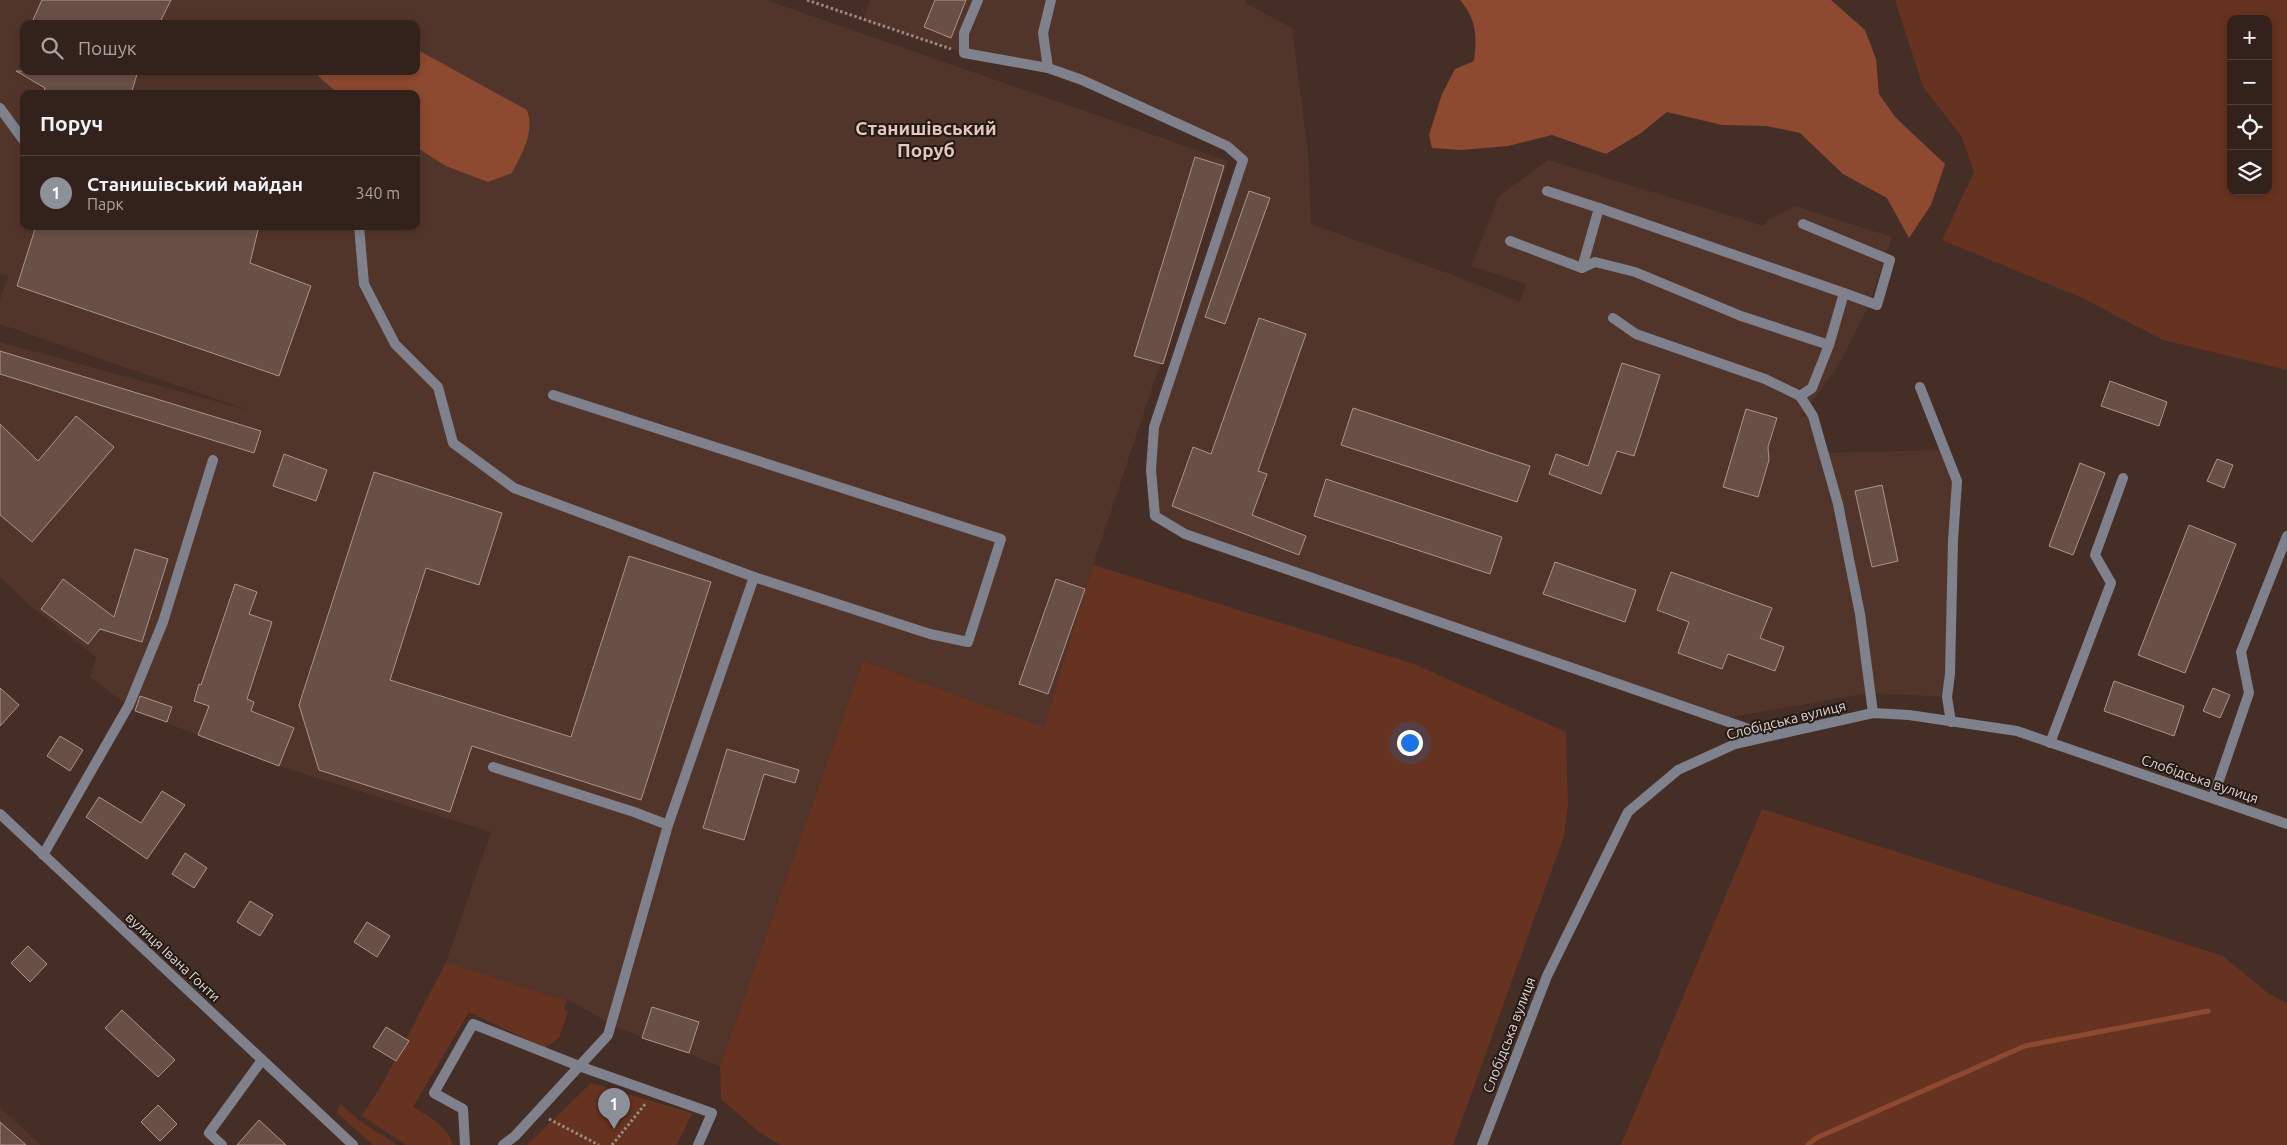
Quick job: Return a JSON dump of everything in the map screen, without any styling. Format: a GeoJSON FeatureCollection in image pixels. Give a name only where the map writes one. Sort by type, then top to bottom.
{"type":"FeatureCollection","features":[{"type":"Feature","properties":{"kind":"street"},"geometry":{"type":"LineString","coordinates":[[978,0],[964,33],[964,53],[1048,68],[1082,80],[1227,146],[1243,160],[1154,427],[1151,470],[1155,516],[1185,534],[1769,736]]}},
{"type":"Feature","properties":{"kind":"street"},"geometry":{"type":"LineString","coordinates":[[1048,68],[1043,33],[1051,0]]}},
{"type":"Feature","properties":{"kind":"street"},"geometry":{"type":"LineString","coordinates":[[0,108],[20,136]]}},
{"type":"Feature","properties":{"kind":"street"},"geometry":{"type":"LineString","coordinates":[[1547,192],[1599,208],[1877,305],[1890,260],[1803,224]]}},
{"type":"Feature","properties":{"kind":"street"},"geometry":{"type":"LineString","coordinates":[[1582,268],[1599,208]]}},
{"type":"Feature","properties":{"kind":"street"},"geometry":{"type":"LineString","coordinates":[[359,230],[364,284],[395,344],[438,387],[453,443],[514,488],[754,577],[930,634],[968,642],[1001,539],[553,395]]}},
{"type":"Feature","properties":{"kind":"street"},"geometry":{"type":"LineString","coordinates":[[1510,241],[1582,268],[1595,262],[1635,272],[1741,316],[1829,345]]}},
{"type":"Feature","properties":{"kind":"street"},"geometry":{"type":"LineString","coordinates":[[1800,396],[1812,388],[1829,345],[1844,293]]}},
{"type":"Feature","properties":{"kind":"street"},"geometry":{"type":"LineString","coordinates":[[1613,318],[1636,334],[1765,379],[1800,396],[1813,416],[1838,504],[1860,614],[1873,713]]}},
{"type":"Feature","properties":{"kind":"street"},"geometry":{"type":"LineString","coordinates":[[1920,386],[1957,481],[1953,541],[1950,674],[1947,697],[1951,722]]}},
{"type":"Feature","properties":{"kind":"street"},"geometry":{"type":"LineString","coordinates":[[43,855],[129,705],[163,622],[213,460]]}},
{"type":"Feature","properties":{"kind":"street"},"geometry":{"type":"LineString","coordinates":[[2050,743],[2111,583],[2095,555],[2123,478]]}},
{"type":"Feature","properties":{"kind":"street"},"geometry":{"type":"LineString","coordinates":[[2213,798],[2249,693],[2241,652],[2287,536]]}},
{"type":"Feature","properties":{"kind":"street"},"geometry":{"type":"LineString","coordinates":[[503,1145],[515,1136],[608,1035],[668,826],[754,577]]}},
{"type":"Feature","properties":{"kind":"street","name":"Слобідська вулиця"},"geometry":{"type":"LineString","coordinates":[[1482,1145],[1547,976],[1628,812],[1678,770],[1735,744],[1873,713],[1909,715],[2017,731],[2287,824]]}},
{"type":"Feature","properties":{"kind":"street"},"geometry":{"type":"LineString","coordinates":[[493,766],[634,812],[668,826]]}},
{"type":"Feature","properties":{"kind":"street","name":"вулиця Івана Гонти"},"geometry":{"type":"LineString","coordinates":[[0,814],[353,1145]]}},
{"type":"Feature","properties":{"kind":"street"},"geometry":{"type":"LineString","coordinates":[[465,1145],[463,1109],[434,1093],[474,1024],[579,1066],[712,1113],[698,1145]]}},
{"type":"Feature","properties":{"kind":"street"},"geometry":{"type":"LineString","coordinates":[[222,1145],[209,1133],[262,1060]]}},
{"type":"Feature","properties":{"kind":"path"},"geometry":{"type":"LineString","coordinates":[[807,0],[964,53]]}},
{"type":"Feature","properties":{"kind":"path"},"geometry":{"type":"LineString","coordinates":[[612,1145],[654,1093]]}},
{"type":"Feature","properties":{"kind":"path"},"geometry":{"type":"LineString","coordinates":[[536,1112],[599,1145]]}},
{"type":"Feature","properties":{"kind":"shaded area"},"geometry":{"type":"Polygon","coordinates":[[[0,0],[766,0],[1228,161],[1093,565],[1044,727],[863,661],[720,1066],[618,1028],[567,999],[551,996],[446,962],[491,832],[279,766],[135,711],[90,677],[96,657],[26,602],[0,577],[0,342],[251,411],[0,324],[0,300],[8,276],[0,274],[0,0]]]}},
{"type":"Feature","properties":{"kind":"shaded area"},"geometry":{"type":"Polygon","coordinates":[[[870,0],[1246,0],[1245,3],[1292,28],[1308,152],[1311,224],[1450,274],[1520,302],[1526,284],[1471,266],[1499,196],[1548,160],[1764,226],[1768,220],[1795,206],[1892,237],[1869,305],[1841,361],[1801,417],[1813,416],[1824,453],[1946,450],[1957,481],[1947,697],[1870,693],[1720,719],[1185,534],[1155,516],[1154,427],[1243,159],[1227,146],[1082,80],[964,53],[863,20],[870,0]]]}},
{"type":"Feature","properties":{"kind":"shaded area"},"geometry":{"type":"Polygon","coordinates":[[[1460,0],[1831,0],[1865,30],[1876,59],[1879,94],[1896,118],[1945,164],[1931,205],[1909,238],[1887,198],[1843,174],[1800,133],[1767,126],[1722,125],[1667,112],[1641,133],[1606,154],[1552,135],[1508,146],[1461,150],[1432,148],[1429,135],[1442,94],[1455,69],[1474,61],[1475,36],[1473,21],[1460,0]]]}},
{"type":"Feature","properties":{"kind":"shaded area"},"geometry":{"type":"Polygon","coordinates":[[[1895,0],[2287,0],[2287,370],[2163,340],[2080,297],[1942,240],[1974,172],[1962,137],[1923,87],[1895,0]]]}},
{"type":"Feature","properties":{"kind":"shaded area"},"geometry":{"type":"Polygon","coordinates":[[[420,51],[527,110],[529,127],[526,143],[512,173],[488,182],[446,166],[420,150],[420,90],[334,90],[319,75],[420,75],[420,51]]]}},
{"type":"Feature","properties":{"kind":"shaded area"},"geometry":{"type":"Polygon","coordinates":[[[1093,565],[1414,664],[1566,732],[1568,805],[1564,836],[1453,1145],[781,1145],[760,1133],[721,1099],[720,1066],[863,661],[1044,727],[1093,565]]]}},
{"type":"Feature","properties":{"kind":"shaded area"},"geometry":{"type":"Polygon","coordinates":[[[1762,809],[2223,956],[2269,994],[2287,1003],[2287,1145],[1621,1145],[1762,809]]]}},
{"type":"Feature","properties":{"kind":"shaded area"},"geometry":{"type":"Polygon","coordinates":[[[446,962],[551,996],[567,999],[564,1009],[568,1011],[559,1038],[545,1048],[469,1012],[413,1107],[442,1127],[451,1138],[453,1145],[406,1145],[362,1116],[384,1081],[446,962]]]}},
{"type":"Feature","properties":{"kind":"shaded area"},"geometry":{"type":"Polygon","coordinates":[[[591,1083],[692,1113],[677,1145],[527,1145],[591,1083]]]}},
{"type":"Feature","properties":{"kind":"shaded area"},"geometry":{"type":"Polygon","coordinates":[[[340,1104],[359,1120],[397,1145],[373,1145],[337,1113],[340,1104]]]}},
{"type":"Feature","properties":{"kind":"shaded area"},"geometry":{"type":"Polygon","coordinates":[[[0,1108],[41,1145],[0,1145],[0,1108]]]}},
{"type":"Feature","properties":{"kind":"building"},"geometry":{"type":"Polygon","coordinates":[[[42,0],[171,0],[161,20],[33,20],[42,0]]]}},
{"type":"Feature","properties":{"kind":"building"},"geometry":{"type":"Polygon","coordinates":[[[935,0],[966,0],[951,38],[924,27],[935,0]]]}},
{"type":"Feature","properties":{"kind":"building"},"geometry":{"type":"Polygon","coordinates":[[[23,75],[137,75],[132,90],[44,90],[45,88],[23,75]]]}},
{"type":"Feature","properties":{"kind":"building"},"geometry":{"type":"Polygon","coordinates":[[[1195,157],[1224,166],[1163,364],[1134,356],[1195,157]]]}},
{"type":"Feature","properties":{"kind":"building"},"geometry":{"type":"Polygon","coordinates":[[[1249,191],[1270,198],[1225,324],[1205,317],[1249,191]]]}},
{"type":"Feature","properties":{"kind":"building"},"geometry":{"type":"Polygon","coordinates":[[[35,230],[258,230],[250,263],[311,286],[279,376],[17,286],[35,230]]]}},
{"type":"Feature","properties":{"kind":"building"},"geometry":{"type":"Polygon","coordinates":[[[1259,318],[1306,334],[1258,471],[1267,474],[1252,515],[1306,536],[1299,555],[1172,506],[1193,447],[1211,454],[1259,318]]]}},
{"type":"Feature","properties":{"kind":"building"},"geometry":{"type":"Polygon","coordinates":[[[0,351],[261,431],[254,453],[0,374],[0,351]]]}},
{"type":"Feature","properties":{"kind":"building"},"geometry":{"type":"Polygon","coordinates":[[[1622,363],[1660,375],[1634,456],[1617,451],[1601,494],[1549,474],[1556,454],[1588,466],[1622,363]]]}},
{"type":"Feature","properties":{"kind":"building"},"geometry":{"type":"Polygon","coordinates":[[[2110,381],[2167,402],[2159,426],[2101,406],[2110,381]]]}},
{"type":"Feature","properties":{"kind":"building"},"geometry":{"type":"Polygon","coordinates":[[[1353,408],[1530,466],[1517,502],[1341,445],[1353,408]]]}},
{"type":"Feature","properties":{"kind":"building"},"geometry":{"type":"Polygon","coordinates":[[[1746,409],[1777,418],[1768,447],[1769,460],[1758,497],[1723,487],[1746,409]]]}},
{"type":"Feature","properties":{"kind":"building"},"geometry":{"type":"Polygon","coordinates":[[[76,416],[114,447],[32,542],[0,515],[0,424],[38,461],[76,416]]]}},
{"type":"Feature","properties":{"kind":"building"},"geometry":{"type":"Polygon","coordinates":[[[284,454],[327,470],[316,501],[273,486],[284,454]]]}},
{"type":"Feature","properties":{"kind":"building"},"geometry":{"type":"Polygon","coordinates":[[[2217,459],[2233,465],[2224,488],[2207,481],[2217,459]]]}},
{"type":"Feature","properties":{"kind":"building"},"geometry":{"type":"Polygon","coordinates":[[[2080,463],[2105,473],[2073,555],[2049,546],[2080,463]]]}},
{"type":"Feature","properties":{"kind":"building"},"geometry":{"type":"Polygon","coordinates":[[[374,472],[502,513],[479,585],[426,568],[390,680],[571,737],[629,556],[711,582],[641,800],[472,746],[450,812],[319,770],[299,705],[374,472]]]}},
{"type":"Feature","properties":{"kind":"building"},"geometry":{"type":"Polygon","coordinates":[[[1326,479],[1502,537],[1490,574],[1314,516],[1326,479]]]}},
{"type":"Feature","properties":{"kind":"building"},"geometry":{"type":"Polygon","coordinates":[[[1882,485],[1898,561],[1872,567],[1855,491],[1882,485]]]}},
{"type":"Feature","properties":{"kind":"building"},"geometry":{"type":"Polygon","coordinates":[[[2189,525],[2236,544],[2185,673],[2138,655],[2189,525]]]}},
{"type":"Feature","properties":{"kind":"building"},"geometry":{"type":"Polygon","coordinates":[[[135,549],[168,559],[142,642],[100,629],[88,644],[41,609],[63,579],[114,617],[135,549]]]}},
{"type":"Feature","properties":{"kind":"building"},"geometry":{"type":"Polygon","coordinates":[[[1555,562],[1636,590],[1625,622],[1543,594],[1555,562]]]}},
{"type":"Feature","properties":{"kind":"building"},"geometry":{"type":"Polygon","coordinates":[[[1671,572],[1772,608],[1760,638],[1784,647],[1775,671],[1728,654],[1722,669],[1678,653],[1689,622],[1657,610],[1671,572]]]}},
{"type":"Feature","properties":{"kind":"building"},"geometry":{"type":"Polygon","coordinates":[[[1056,579],[1085,589],[1048,694],[1019,684],[1056,579]]]}},
{"type":"Feature","properties":{"kind":"building"},"geometry":{"type":"Polygon","coordinates":[[[235,584],[257,592],[249,614],[272,622],[247,699],[254,702],[251,711],[294,728],[279,766],[198,735],[209,706],[194,701],[235,584]]]}},
{"type":"Feature","properties":{"kind":"building"},"geometry":{"type":"Polygon","coordinates":[[[2114,681],[2184,706],[2174,736],[2104,711],[2114,681]]]}},
{"type":"Feature","properties":{"kind":"building"},"geometry":{"type":"Polygon","coordinates":[[[0,688],[19,705],[0,726],[0,688]]]}},
{"type":"Feature","properties":{"kind":"building"},"geometry":{"type":"Polygon","coordinates":[[[2213,688],[2230,695],[2220,718],[2203,711],[2213,688]]]}},
{"type":"Feature","properties":{"kind":"building"},"geometry":{"type":"Polygon","coordinates":[[[140,696],[172,707],[167,722],[135,711],[140,696]]]}},
{"type":"Feature","properties":{"kind":"building"},"geometry":{"type":"Polygon","coordinates":[[[60,736],[83,750],[70,771],[47,756],[60,736]]]}},
{"type":"Feature","properties":{"kind":"building"},"geometry":{"type":"Polygon","coordinates":[[[727,749],[799,770],[795,783],[764,774],[744,840],[703,828],[727,749]]]}},
{"type":"Feature","properties":{"kind":"building"},"geometry":{"type":"Polygon","coordinates":[[[162,791],[185,805],[147,859],[86,817],[99,797],[141,823],[162,791]]]}},
{"type":"Feature","properties":{"kind":"building"},"geometry":{"type":"Polygon","coordinates":[[[185,853],[207,868],[194,888],[172,874],[185,853]]]}},
{"type":"Feature","properties":{"kind":"building"},"geometry":{"type":"Polygon","coordinates":[[[250,901],[273,915],[260,936],[237,922],[250,901]]]}},
{"type":"Feature","properties":{"kind":"building"},"geometry":{"type":"Polygon","coordinates":[[[367,922],[390,936],[377,957],[354,942],[367,922]]]}},
{"type":"Feature","properties":{"kind":"building"},"geometry":{"type":"Polygon","coordinates":[[[28,946],[47,964],[30,982],[11,963],[28,946]]]}},
{"type":"Feature","properties":{"kind":"building"},"geometry":{"type":"Polygon","coordinates":[[[652,1007],[699,1022],[689,1053],[642,1038],[652,1007]]]}},
{"type":"Feature","properties":{"kind":"building"},"geometry":{"type":"Polygon","coordinates":[[[122,1010],[175,1060],[158,1077],[105,1028],[122,1010]]]}},
{"type":"Feature","properties":{"kind":"building"},"geometry":{"type":"Polygon","coordinates":[[[386,1027],[409,1041],[396,1061],[373,1047],[386,1027]]]}},
{"type":"Feature","properties":{"kind":"building"},"geometry":{"type":"Polygon","coordinates":[[[158,1105],[177,1124],[160,1141],[141,1122],[158,1105]]]}},
{"type":"Feature","properties":{"kind":"building"},"geometry":{"type":"Polygon","coordinates":[[[259,1120],[286,1145],[237,1145],[259,1120]]]}},
{"type":"Feature","properties":{"kind":"building"},"geometry":{"type":"Polygon","coordinates":[[[0,1122],[26,1145],[0,1145],[0,1122]]]}},
{"type":"Feature","properties":{"kind":"waterway"},"geometry":{"type":"LineString","coordinates":[[1808,1145],[1816,1138],[2025,1046],[2208,1011]]}},
{"type":"Feature","properties":{"kind":"place","name":"Станишівський майдан"},"geometry":{"type":"Point","coordinates":[614,1129]}},
{"type":"Feature","properties":{"kind":"district","name":"Станишівський Поруб"},"geometry":{"type":"Point","coordinates":[926,139]}}]}
